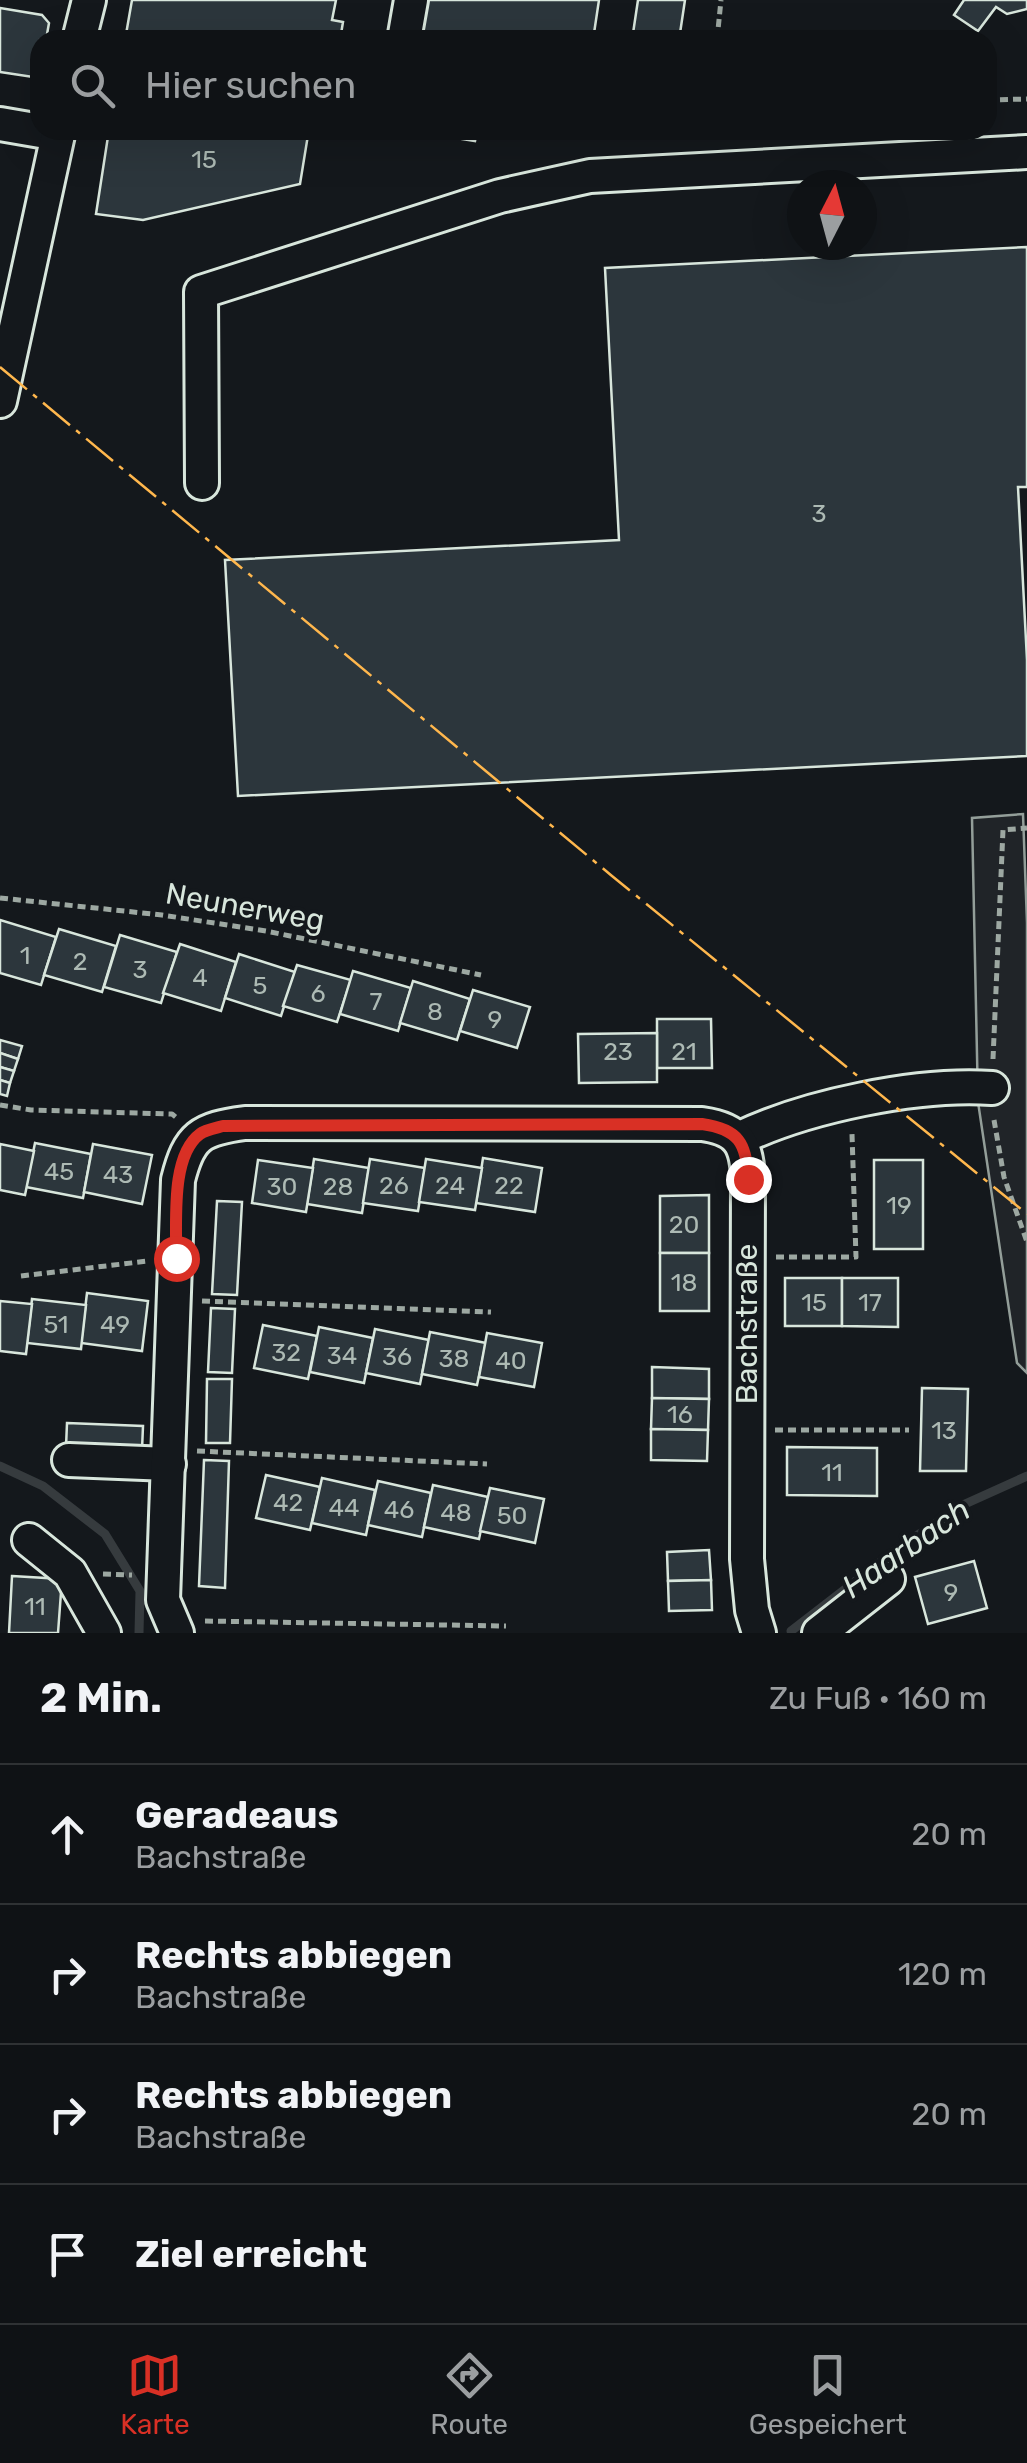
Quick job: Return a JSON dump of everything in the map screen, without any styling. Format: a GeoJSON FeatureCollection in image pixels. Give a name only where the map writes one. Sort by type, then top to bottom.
{"type":"FeatureCollection","features":[{"type":"Feature","properties":{"kind":"street"},"geometry":{"type":"LineString","coordinates":[[81,30],[88,0]]}},
{"type":"Feature","properties":{"kind":"street"},"geometry":{"type":"LineString","coordinates":[[406,30],[411,0]]}},
{"type":"Feature","properties":{"kind":"street"},"geometry":{"type":"LineString","coordinates":[[0,124],[30,128]]}},
{"type":"Feature","properties":{"kind":"street"},"geometry":{"type":"LineString","coordinates":[[0,401],[56,140]]}},
{"type":"Feature","properties":{"kind":"street"},"geometry":{"type":"LineString","coordinates":[[202,483],[201,292],[500,196],[590,176],[1027,152]]}},
{"type":"Feature","properties":{"kind":"street"},"geometry":{"type":"LineString","coordinates":[[174,1627],[163,1600],[178,1180],[186,1152],[200,1133],[245,1123],[702,1124],[724,1127],[738,1139],[774,1122],[924,1087],[992,1088]]}},
{"type":"Feature","properties":{"kind":"street","name":"Bachstraße"},"geometry":{"type":"LineString","coordinates":[[738,1139],[747,1155],[746,1559],[759,1633]]}},
{"type":"Feature","properties":{"kind":"street"},"geometry":{"type":"LineString","coordinates":[[69,1460],[169,1457]]}},
{"type":"Feature","properties":{"kind":"street"},"geometry":{"type":"LineString","coordinates":[[29,1540],[70,1573],[104,1633]]}},
{"type":"Feature","properties":{"kind":"street"},"geometry":{"type":"LineString","coordinates":[[819,1633],[888,1579]]}},
{"type":"Feature","properties":{"kind":"path"},"geometry":{"type":"LineString","coordinates":[[717,30],[721,0]]}},
{"type":"Feature","properties":{"kind":"path"},"geometry":{"type":"LineString","coordinates":[[997,100],[1027,99]]}},
{"type":"Feature","properties":{"kind":"path"},"geometry":{"type":"LineString","coordinates":[[1027,828],[1003,830],[992,1088],[995,1135],[1004,1177],[1027,1242]]}},
{"type":"Feature","properties":{"kind":"path","name":"Neunerweg"},"geometry":{"type":"LineString","coordinates":[[0,898],[231,926],[481,974]]}},
{"type":"Feature","properties":{"kind":"path"},"geometry":{"type":"LineString","coordinates":[[748,1258],[856,1257],[852,1104]]}},
{"type":"Feature","properties":{"kind":"path"},"geometry":{"type":"LineString","coordinates":[[0,1105],[32,1110],[172,1114],[200,1133]]}},
{"type":"Feature","properties":{"kind":"path"},"geometry":{"type":"LineString","coordinates":[[21,1276],[176,1258]]}},
{"type":"Feature","properties":{"kind":"path"},"geometry":{"type":"LineString","coordinates":[[174,1300],[491,1312]]}},
{"type":"Feature","properties":{"kind":"path"},"geometry":{"type":"LineString","coordinates":[[747,1430],[909,1430]]}},
{"type":"Feature","properties":{"kind":"path"},"geometry":{"type":"LineString","coordinates":[[169,1457],[486,1464]]}},
{"type":"Feature","properties":{"kind":"path"},"geometry":{"type":"LineString","coordinates":[[116,1574],[143,1576]]}},
{"type":"Feature","properties":{"kind":"path"},"geometry":{"type":"LineString","coordinates":[[174,1627],[506,1626]]}},
{"type":"Feature","properties":{"kind":"shaded area"},"geometry":{"type":"Polygon","coordinates":[[[1023,814],[1027,923],[1027,1373],[1017,1363],[978,1102],[972,818],[1023,814]]]}},
{"type":"Feature","properties":{"kind":"building"},"geometry":{"type":"Polygon","coordinates":[[[132,0],[336,0],[332,20],[343,22],[342,30],[127,30],[132,0]]]}},
{"type":"Feature","properties":{"kind":"building"},"geometry":{"type":"Polygon","coordinates":[[[426,0],[599,0],[594,30],[422,30],[426,0]]]}},
{"type":"Feature","properties":{"kind":"building"},"geometry":{"type":"Polygon","coordinates":[[[638,0],[685,0],[680,30],[634,30],[638,0]]]}},
{"type":"Feature","properties":{"kind":"building"},"geometry":{"type":"Polygon","coordinates":[[[964,0],[1027,0],[1027,9],[1007,14],[996,7],[979,30],[954,15],[964,0]]]}},
{"type":"Feature","properties":{"kind":"building"},"geometry":{"type":"Polygon","coordinates":[[[0,8],[42,15],[49,23],[48,30],[30,30],[30,77],[0,72],[0,8]]]}},
{"type":"Feature","properties":{"kind":"building"},"geometry":{"type":"Polygon","coordinates":[[[107,140],[307,140],[300,184],[143,220],[96,214],[107,140]]]}},
{"type":"Feature","properties":{"kind":"building"},"geometry":{"type":"Polygon","coordinates":[[[1027,247],[1027,487],[1018,487],[1027,660],[1027,756],[238,796],[225,560],[619,540],[605,268],[787,259],[877,260],[877,254],[1027,247]]]}},
{"type":"Feature","properties":{"kind":"building"},"geometry":{"type":"Polygon","coordinates":[[[0,920],[56,937],[41,985],[0,973],[0,920]]]}},
{"type":"Feature","properties":{"kind":"building"},"geometry":{"type":"Polygon","coordinates":[[[59,929],[116,946],[102,992],[44,975],[59,929]]]}},
{"type":"Feature","properties":{"kind":"building"},"geometry":{"type":"Polygon","coordinates":[[[120,935],[177,952],[161,1003],[104,987],[120,935]]]}},
{"type":"Feature","properties":{"kind":"building"},"geometry":{"type":"Polygon","coordinates":[[[180,944],[236,962],[221,1011],[163,993],[180,944]]]}},
{"type":"Feature","properties":{"kind":"building"},"geometry":{"type":"Polygon","coordinates":[[[239,954],[295,972],[281,1016],[225,998],[239,954]]]}},
{"type":"Feature","properties":{"kind":"building"},"geometry":{"type":"Polygon","coordinates":[[[297,965],[351,980],[337,1022],[283,1006],[297,965]]]}},
{"type":"Feature","properties":{"kind":"building"},"geometry":{"type":"Polygon","coordinates":[[[353,971],[411,988],[398,1031],[340,1014],[353,971]]]}},
{"type":"Feature","properties":{"kind":"building"},"geometry":{"type":"Polygon","coordinates":[[[413,981],[470,999],[457,1040],[400,1023],[413,981]]]}},
{"type":"Feature","properties":{"kind":"building"},"geometry":{"type":"Polygon","coordinates":[[[473,990],[530,1007],[517,1048],[460,1031],[473,990]]]}},
{"type":"Feature","properties":{"kind":"building"},"geometry":{"type":"Polygon","coordinates":[[[657,1019],[711,1019],[712,1068],[657,1068],[657,1019]]]}},
{"type":"Feature","properties":{"kind":"building"},"geometry":{"type":"Polygon","coordinates":[[[657,1033],[657,1082],[579,1083],[578,1034],[657,1033]]]}},
{"type":"Feature","properties":{"kind":"building"},"geometry":{"type":"Polygon","coordinates":[[[0,1040],[22,1046],[18,1059],[0,1053],[0,1040]]]}},
{"type":"Feature","properties":{"kind":"building"},"geometry":{"type":"Polygon","coordinates":[[[0,1053],[18,1059],[14,1071],[0,1067],[0,1053]]]}},
{"type":"Feature","properties":{"kind":"building"},"geometry":{"type":"Polygon","coordinates":[[[0,1067],[14,1071],[10,1083],[0,1080],[0,1067]]]}},
{"type":"Feature","properties":{"kind":"building"},"geometry":{"type":"Polygon","coordinates":[[[0,1080],[10,1083],[7,1096],[0,1094],[0,1080]]]}},
{"type":"Feature","properties":{"kind":"building"},"geometry":{"type":"Polygon","coordinates":[[[35,1143],[91,1154],[83,1198],[26,1187],[35,1143]]]}},
{"type":"Feature","properties":{"kind":"building"},"geometry":{"type":"Polygon","coordinates":[[[0,1144],[34,1151],[25,1195],[0,1190],[0,1144]]]}},
{"type":"Feature","properties":{"kind":"building"},"geometry":{"type":"Polygon","coordinates":[[[93,1144],[152,1155],[142,1204],[84,1192],[93,1144]]]}},
{"type":"Feature","properties":{"kind":"building"},"geometry":{"type":"Polygon","coordinates":[[[483,1158],[542,1168],[535,1212],[476,1203],[483,1158]]]}},
{"type":"Feature","properties":{"kind":"building"},"geometry":{"type":"Polygon","coordinates":[[[314,1159],[369,1168],[362,1213],[307,1204],[314,1159]]]}},
{"type":"Feature","properties":{"kind":"building"},"geometry":{"type":"Polygon","coordinates":[[[370,1159],[425,1168],[418,1211],[363,1203],[370,1159]]]}},
{"type":"Feature","properties":{"kind":"building"},"geometry":{"type":"Polygon","coordinates":[[[426,1159],[482,1168],[475,1210],[419,1202],[426,1159]]]}},
{"type":"Feature","properties":{"kind":"building"},"geometry":{"type":"Polygon","coordinates":[[[258,1160],[313,1168],[306,1212],[252,1203],[258,1160]]]}},
{"type":"Feature","properties":{"kind":"building"},"geometry":{"type":"Polygon","coordinates":[[[874,1160],[923,1160],[923,1249],[874,1249],[874,1160]]]}},
{"type":"Feature","properties":{"kind":"building"},"geometry":{"type":"Polygon","coordinates":[[[709,1195],[709,1253],[660,1253],[660,1196],[709,1195]]]}},
{"type":"Feature","properties":{"kind":"building"},"geometry":{"type":"Polygon","coordinates":[[[217,1201],[242,1202],[237,1295],[212,1294],[217,1201]]]}},
{"type":"Feature","properties":{"kind":"building"},"geometry":{"type":"Polygon","coordinates":[[[660,1253],[709,1253],[709,1311],[660,1311],[660,1253]]]}},
{"type":"Feature","properties":{"kind":"building"},"geometry":{"type":"Polygon","coordinates":[[[785,1278],[842,1278],[842,1326],[785,1326],[785,1278]]]}},
{"type":"Feature","properties":{"kind":"building"},"geometry":{"type":"Polygon","coordinates":[[[842,1278],[898,1278],[898,1327],[842,1326],[842,1278]]]}},
{"type":"Feature","properties":{"kind":"building"},"geometry":{"type":"Polygon","coordinates":[[[87,1293],[148,1301],[142,1351],[81,1343],[87,1293]]]}},
{"type":"Feature","properties":{"kind":"building"},"geometry":{"type":"Polygon","coordinates":[[[32,1299],[86,1305],[81,1349],[27,1343],[32,1299]]]}},
{"type":"Feature","properties":{"kind":"building"},"geometry":{"type":"Polygon","coordinates":[[[0,1301],[32,1304],[26,1354],[0,1351],[0,1301]]]}},
{"type":"Feature","properties":{"kind":"building"},"geometry":{"type":"Polygon","coordinates":[[[211,1308],[235,1309],[232,1373],[208,1372],[211,1308]]]}},
{"type":"Feature","properties":{"kind":"building"},"geometry":{"type":"Polygon","coordinates":[[[263,1325],[317,1336],[308,1379],[254,1368],[263,1325]]]}},
{"type":"Feature","properties":{"kind":"building"},"geometry":{"type":"Polygon","coordinates":[[[319,1327],[373,1338],[364,1383],[310,1372],[319,1327]]]}},
{"type":"Feature","properties":{"kind":"building"},"geometry":{"type":"Polygon","coordinates":[[[375,1329],[429,1340],[420,1384],[366,1373],[375,1329]]]}},
{"type":"Feature","properties":{"kind":"building"},"geometry":{"type":"Polygon","coordinates":[[[430,1332],[486,1343],[477,1385],[422,1374],[430,1332]]]}},
{"type":"Feature","properties":{"kind":"building"},"geometry":{"type":"Polygon","coordinates":[[[487,1333],[542,1343],[534,1387],[479,1377],[487,1333]]]}},
{"type":"Feature","properties":{"kind":"building"},"geometry":{"type":"Polygon","coordinates":[[[652,1367],[709,1369],[709,1399],[652,1398],[652,1367]]]}},
{"type":"Feature","properties":{"kind":"building"},"geometry":{"type":"Polygon","coordinates":[[[207,1379],[232,1379],[230,1443],[206,1443],[207,1379]]]}},
{"type":"Feature","properties":{"kind":"building"},"geometry":{"type":"Polygon","coordinates":[[[922,1388],[968,1389],[966,1471],[920,1471],[922,1388]]]}},
{"type":"Feature","properties":{"kind":"building"},"geometry":{"type":"Polygon","coordinates":[[[652,1398],[709,1399],[708,1430],[651,1429],[652,1398]]]}},
{"type":"Feature","properties":{"kind":"building"},"geometry":{"type":"Polygon","coordinates":[[[67,1423],[143,1426],[142,1450],[66,1447],[67,1423]]]}},
{"type":"Feature","properties":{"kind":"building"},"geometry":{"type":"Polygon","coordinates":[[[651,1429],[708,1430],[707,1461],[651,1460],[651,1429]]]}},
{"type":"Feature","properties":{"kind":"building"},"geometry":{"type":"Polygon","coordinates":[[[787,1447],[877,1448],[877,1496],[787,1495],[787,1447]]]}},
{"type":"Feature","properties":{"kind":"building"},"geometry":{"type":"Polygon","coordinates":[[[204,1460],[229,1461],[225,1588],[199,1586],[204,1460]]]}},
{"type":"Feature","properties":{"kind":"building"},"geometry":{"type":"Polygon","coordinates":[[[266,1475],[320,1487],[310,1530],[256,1518],[266,1475]]]}},
{"type":"Feature","properties":{"kind":"building"},"geometry":{"type":"Polygon","coordinates":[[[322,1478],[375,1490],[366,1535],[312,1523],[322,1478]]]}},
{"type":"Feature","properties":{"kind":"building"},"geometry":{"type":"Polygon","coordinates":[[[378,1481],[431,1493],[422,1537],[368,1525],[378,1481]]]}},
{"type":"Feature","properties":{"kind":"building"},"geometry":{"type":"Polygon","coordinates":[[[433,1485],[488,1497],[479,1539],[424,1527],[433,1485]]]}},
{"type":"Feature","properties":{"kind":"building"},"geometry":{"type":"Polygon","coordinates":[[[490,1488],[544,1499],[535,1543],[480,1531],[490,1488]]]}},
{"type":"Feature","properties":{"kind":"building"},"geometry":{"type":"Polygon","coordinates":[[[709,1550],[711,1580],[668,1581],[667,1552],[709,1550]]]}},
{"type":"Feature","properties":{"kind":"building"},"geometry":{"type":"Polygon","coordinates":[[[974,1561],[987,1608],[928,1624],[915,1577],[974,1561]]]}},
{"type":"Feature","properties":{"kind":"building"},"geometry":{"type":"Polygon","coordinates":[[[12,1576],[62,1579],[58,1633],[9,1633],[12,1576]]]}},
{"type":"Feature","properties":{"kind":"building"},"geometry":{"type":"Polygon","coordinates":[[[711,1580],[712,1610],[669,1611],[668,1581],[711,1580]]]}},
{"type":"Feature","properties":{"kind":"waterway","name":"Haarbach"},"geometry":{"type":"LineString","coordinates":[[0,1466],[43,1486],[105,1534],[140,1591],[139,1633]]}},
{"type":"Feature","properties":{"kind":"waterway","name":"Haarbach"},"geometry":{"type":"LineString","coordinates":[[791,1631],[901,1546],[965,1504],[1027,1476]]}},
{"type":"Feature","properties":{"kind":"power"},"geometry":{"type":"LineString","coordinates":[[0,367],[612,876],[1027,1214]]}},
{"type":"Feature","properties":{"kind":"route"},"geometry":{"type":"LineString","coordinates":[[176,1258],[178,1180],[186,1152],[200,1133],[223,1126],[702,1124],[724,1127],[738,1139],[747,1155],[748,1179]]}}]}
